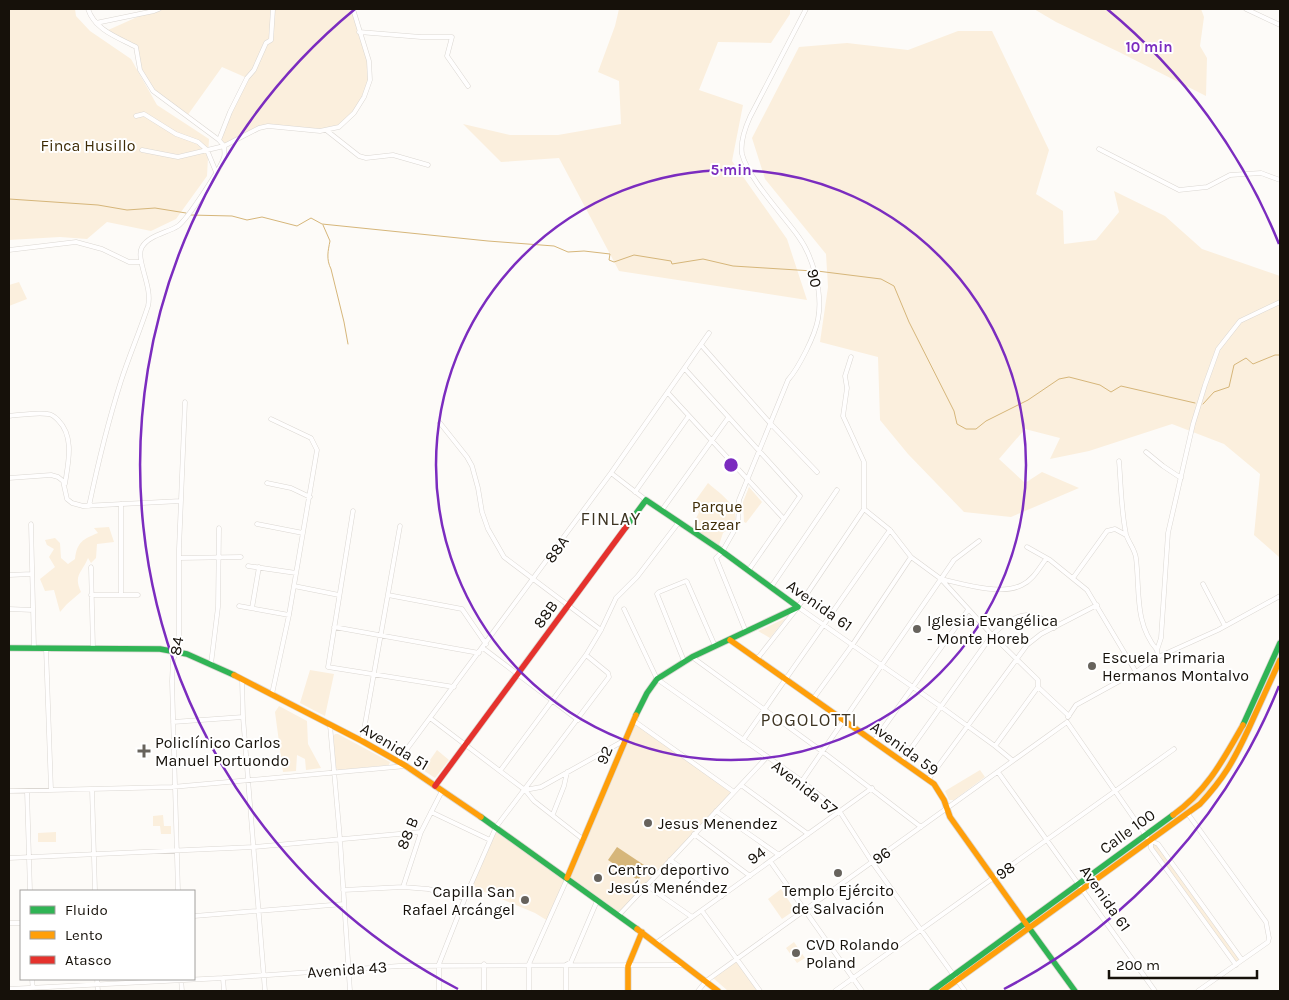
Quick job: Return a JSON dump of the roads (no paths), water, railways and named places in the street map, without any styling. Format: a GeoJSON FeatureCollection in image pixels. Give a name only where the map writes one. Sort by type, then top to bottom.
{"type":"FeatureCollection","features":[{"type":"Feature","properties":{"kind":"main road","name":"Avenida 61"},"geometry":{"type":"LineString","coordinates":[[646,500],[798,606]]}},
{"type":"Feature","properties":{"kind":"main road","name":"88B"},"geometry":{"type":"LineString","coordinates":[[466,745],[646,500]]}},
{"type":"Feature","properties":{"kind":"main road","name":"92"},"geometry":{"type":"LineString","coordinates":[[567,878],[625,740],[656,679],[684,661],[798,606]]}},
{"type":"Feature","properties":{"kind":"main road","name":"Avenida 59"},"geometry":{"type":"LineString","coordinates":[[730,640],[902,761],[939,790],[950,817],[1074,991]]}},
{"type":"Feature","properties":{"kind":"main road","name":"Calle 100"},"geometry":{"type":"LineString","coordinates":[[932,991],[955,978],[1027,925],[1078,883],[1179,811],[1204,788],[1228,754],[1280,643]]}},
{"type":"Feature","properties":{"kind":"main road","name":"Avenida 51"},"geometry":{"type":"LineString","coordinates":[[9,648],[160,650],[176,652],[211,664],[330,724],[406,766],[496,827],[619,915],[718,991]]}},
{"type":"Feature","properties":{"kind":"main road","name":"Calle 100"},"geometry":{"type":"LineString","coordinates":[[1027,925],[1083,890],[1200,804],[1220,782],[1232,764],[1280,660]]}},
{"type":"Feature","properties":{"kind":"main road"},"geometry":{"type":"LineString","coordinates":[[435,786],[466,745]]}},
{"type":"Feature","properties":{"kind":"main road"},"geometry":{"type":"LineString","coordinates":[[628,991],[628,966],[642,932]]}},
{"type":"Feature","properties":{"kind":"main road","name":"Calle 100"},"geometry":{"type":"LineString","coordinates":[[942,991],[955,978]]}},
{"type":"Feature","properties":{"kind":"street"},"geometry":{"type":"LineString","coordinates":[[88,9],[91,19],[106,31],[136,47],[140,70],[153,91],[219,140],[224,146],[225,157],[186,219],[178,226],[146,242],[141,250],[141,262],[148,287],[148,304],[121,379],[103,441],[89,506]]}},
{"type":"Feature","properties":{"kind":"street"},"geometry":{"type":"LineString","coordinates":[[96,23],[159,9]]}},
{"type":"Feature","properties":{"kind":"street"},"geometry":{"type":"LineString","coordinates":[[219,140],[247,78],[254,70],[266,43],[271,40],[273,9]]}},
{"type":"Feature","properties":{"kind":"street"},"geometry":{"type":"LineString","coordinates":[[142,150],[178,157],[224,146],[250,132],[268,126],[300,130],[326,130],[339,127],[354,113],[364,97],[370,80],[369,61],[353,9]]}},
{"type":"Feature","properties":{"kind":"street","name":"90"},"geometry":{"type":"LineString","coordinates":[[746,632],[716,558],[722,552],[738,524],[738,504],[747,480],[788,380],[798,367],[813,337],[819,318],[819,298],[808,250],[752,174],[742,154],[742,143],[744,131],[750,117],[806,9]]}},
{"type":"Feature","properties":{"kind":"street"},"geometry":{"type":"LineString","coordinates":[[1246,9],[1280,25]]}},
{"type":"Feature","properties":{"kind":"street"},"geometry":{"type":"LineString","coordinates":[[359,32],[421,37],[452,37],[447,56],[468,86]]}},
{"type":"Feature","properties":{"kind":"street"},"geometry":{"type":"LineString","coordinates":[[136,116],[144,114],[176,134],[198,142],[207,150],[216,172]]}},
{"type":"Feature","properties":{"kind":"street"},"geometry":{"type":"LineString","coordinates":[[326,130],[359,156],[366,158],[393,155],[428,166]]}},
{"type":"Feature","properties":{"kind":"street"},"geometry":{"type":"LineString","coordinates":[[1099,149],[1179,190],[1207,187],[1230,175],[1261,173],[1280,180]]}},
{"type":"Feature","properties":{"kind":"street"},"geometry":{"type":"LineString","coordinates":[[9,250],[76,242],[102,249],[129,262],[141,262]]}},
{"type":"Feature","properties":{"kind":"street"},"geometry":{"type":"LineString","coordinates":[[1158,657],[1157,650],[1161,638],[1168,533],[1193,424],[1218,348],[1240,320],[1280,302]]}},
{"type":"Feature","properties":{"kind":"street","name":"88A"},"geometry":{"type":"LineString","coordinates":[[398,761],[612,473],[702,346],[709,333]]}},
{"type":"Feature","properties":{"kind":"street"},"geometry":{"type":"LineString","coordinates":[[702,346],[770,423],[817,472]]}},
{"type":"Feature","properties":{"kind":"street"},"geometry":{"type":"LineString","coordinates":[[757,659],[798,606],[864,509],[864,462],[843,416],[847,388],[845,376],[850,357]]}},
{"type":"Feature","properties":{"kind":"street"},"geometry":{"type":"LineString","coordinates":[[685,369],[800,496],[748,571]]}},
{"type":"Feature","properties":{"kind":"street"},"geometry":{"type":"LineString","coordinates":[[668,393],[688,417],[784,519]]}},
{"type":"Feature","properties":{"kind":"street","name":"84"},"geometry":{"type":"LineString","coordinates":[[178,890],[174,786],[173,660],[179,644],[178,558],[185,402]]}},
{"type":"Feature","properties":{"kind":"street"},"geometry":{"type":"LineString","coordinates":[[9,416],[49,414],[62,425],[68,438],[69,460],[64,486]]}},
{"type":"Feature","properties":{"kind":"street"},"geometry":{"type":"LineString","coordinates":[[635,492],[688,417]]}},
{"type":"Feature","properties":{"kind":"street"},"geometry":{"type":"LineString","coordinates":[[271,418],[311,438],[318,450],[289,615],[272,694]]}},
{"type":"Feature","properties":{"kind":"street"},"geometry":{"type":"LineString","coordinates":[[662,510],[728,418]]}},
{"type":"Feature","properties":{"kind":"street"},"geometry":{"type":"LineString","coordinates":[[440,423],[472,466],[482,512],[488,529],[504,557],[601,630]]}},
{"type":"Feature","properties":{"kind":"street"},"geometry":{"type":"LineString","coordinates":[[1146,452],[1181,478]]}},
{"type":"Feature","properties":{"kind":"street"},"geometry":{"type":"LineString","coordinates":[[1119,461],[1126,535],[1136,557],[1138,593],[1143,624],[1147,637],[1157,650]]}},
{"type":"Feature","properties":{"kind":"street","name":"Avenida 61"},"geometry":{"type":"LineString","coordinates":[[612,473],[646,500]]}},
{"type":"Feature","properties":{"kind":"street"},"geometry":{"type":"LineString","coordinates":[[9,478],[54,476],[63,481],[67,499],[72,503],[89,506],[181,501]]}},
{"type":"Feature","properties":{"kind":"street"},"geometry":{"type":"LineString","coordinates":[[267,483],[291,488],[310,497]]}},
{"type":"Feature","properties":{"kind":"street"},"geometry":{"type":"LineString","coordinates":[[770,587],[837,490]]}},
{"type":"Feature","properties":{"kind":"street"},"geometry":{"type":"LineString","coordinates":[[120,595],[121,504]]}},
{"type":"Feature","properties":{"kind":"street"},"geometry":{"type":"LineString","coordinates":[[864,509],[890,530],[912,557],[941,579],[992,635],[1038,680],[1038,687],[995,746]]}},
{"type":"Feature","properties":{"kind":"street"},"geometry":{"type":"LineString","coordinates":[[353,511],[328,667],[454,687]]}},
{"type":"Feature","properties":{"kind":"street"},"geometry":{"type":"LineString","coordinates":[[500,770],[586,655],[601,630],[616,598],[638,576],[679,522]]}},
{"type":"Feature","properties":{"kind":"street"},"geometry":{"type":"LineString","coordinates":[[31,524],[34,648]]}},
{"type":"Feature","properties":{"kind":"street"},"geometry":{"type":"LineString","coordinates":[[257,524],[303,533]]}},
{"type":"Feature","properties":{"kind":"street"},"geometry":{"type":"LineString","coordinates":[[362,741],[400,526]]}},
{"type":"Feature","properties":{"kind":"street"},"geometry":{"type":"LineString","coordinates":[[211,664],[218,607],[220,528]]}},
{"type":"Feature","properties":{"kind":"street"},"geometry":{"type":"LineString","coordinates":[[1073,578],[1107,531],[1114,529],[1126,535]]}},
{"type":"Feature","properties":{"kind":"street"},"geometry":{"type":"LineString","coordinates":[[743,740],[890,530]]}},
{"type":"Feature","properties":{"kind":"street"},"geometry":{"type":"LineString","coordinates":[[802,782],[954,560],[979,541]]}},
{"type":"Feature","properties":{"kind":"street"},"geometry":{"type":"LineString","coordinates":[[1027,547],[1050,560],[1087,590],[1136,672]]}},
{"type":"Feature","properties":{"kind":"street"},"geometry":{"type":"LineString","coordinates":[[178,558],[241,556]]}},
{"type":"Feature","properties":{"kind":"street"},"geometry":{"type":"LineString","coordinates":[[813,699],[912,557]]}},
{"type":"Feature","properties":{"kind":"street"},"geometry":{"type":"LineString","coordinates":[[941,579],[959,582],[976,588],[1014,588],[1023,585],[1031,579],[1046,559]]}},
{"type":"Feature","properties":{"kind":"street"},"geometry":{"type":"LineString","coordinates":[[248,566],[296,573]]}},
{"type":"Feature","properties":{"kind":"street"},"geometry":{"type":"LineString","coordinates":[[91,567],[93,648]]}},
{"type":"Feature","properties":{"kind":"street"},"geometry":{"type":"LineString","coordinates":[[252,608],[259,568]]}},
{"type":"Feature","properties":{"kind":"street"},"geometry":{"type":"LineString","coordinates":[[9,575],[32,574]]}},
{"type":"Feature","properties":{"kind":"street"},"geometry":{"type":"LineString","coordinates":[[684,661],[657,594],[659,592],[686,581],[715,646]]}},
{"type":"Feature","properties":{"kind":"street"},"geometry":{"type":"LineString","coordinates":[[1203,584],[1224,626]]}},
{"type":"Feature","properties":{"kind":"street"},"geometry":{"type":"LineString","coordinates":[[294,586],[339,595]]}},
{"type":"Feature","properties":{"kind":"street"},"geometry":{"type":"LineString","coordinates":[[91,595],[138,595]]}},
{"type":"Feature","properties":{"kind":"street"},"geometry":{"type":"LineString","coordinates":[[388,596],[462,609],[486,644]]}},
{"type":"Feature","properties":{"kind":"street"},"geometry":{"type":"LineString","coordinates":[[1242,960],[1158,844],[1151,841],[1145,834],[1067,722],[1076,704],[1136,672],[1158,657],[1224,626],[1280,596]]}},
{"type":"Feature","properties":{"kind":"street"},"geometry":{"type":"LineString","coordinates":[[928,780],[1016,659],[1033,639],[1097,605]]}},
{"type":"Feature","properties":{"kind":"street"},"geometry":{"type":"LineString","coordinates":[[239,606],[289,615]]}},
{"type":"Feature","properties":{"kind":"street","name":"Avenida 61"},"geometry":{"type":"LineString","coordinates":[[798,606],[940,706],[1012,760]]}},
{"type":"Feature","properties":{"kind":"street"},"geometry":{"type":"LineString","coordinates":[[9,609],[33,610]]}},
{"type":"Feature","properties":{"kind":"street"},"geometry":{"type":"LineString","coordinates":[[624,609],[656,679]]}},
{"type":"Feature","properties":{"kind":"street"},"geometry":{"type":"LineString","coordinates":[[874,741],[968,610]]}},
{"type":"Feature","properties":{"kind":"street"},"geometry":{"type":"LineString","coordinates":[[902,761],[992,635],[1008,622],[1029,614],[1043,618],[1054,628]]}},
{"type":"Feature","properties":{"kind":"street"},"geometry":{"type":"LineString","coordinates":[[334,627],[479,653]]}},
{"type":"Feature","properties":{"kind":"street"},"geometry":{"type":"LineString","coordinates":[[46,648],[51,790]]}},
{"type":"Feature","properties":{"kind":"street"},"geometry":{"type":"LineString","coordinates":[[483,648],[578,720]]}},
{"type":"Feature","properties":{"kind":"street"},"geometry":{"type":"LineString","coordinates":[[439,991],[439,964],[496,827],[609,677],[608,673],[586,655]]}},
{"type":"Feature","properties":{"kind":"street"},"geometry":{"type":"LineString","coordinates":[[692,657],[872,788],[921,827]]}},
{"type":"Feature","properties":{"kind":"street"},"geometry":{"type":"LineString","coordinates":[[242,679],[243,717],[265,991]]}},
{"type":"Feature","properties":{"kind":"street","name":"Avenida 57"},"geometry":{"type":"LineString","coordinates":[[656,679],[802,782],[840,812],[872,862],[965,991]]}},
{"type":"Feature","properties":{"kind":"street"},"geometry":{"type":"LineString","coordinates":[[1038,687],[1069,716]]}},
{"type":"Feature","properties":{"kind":"street"},"geometry":{"type":"LineString","coordinates":[[173,722],[243,717]]}},
{"type":"Feature","properties":{"kind":"street"},"geometry":{"type":"LineString","coordinates":[[430,718],[500,770],[584,840]]}},
{"type":"Feature","properties":{"kind":"street"},"geometry":{"type":"LineString","coordinates":[[634,720],[734,792]]}},
{"type":"Feature","properties":{"kind":"street","name":"96"},"geometry":{"type":"LineString","coordinates":[[698,991],[706,981],[1067,722]]}},
{"type":"Feature","properties":{"kind":"street"},"geometry":{"type":"LineString","coordinates":[[330,724],[350,991]]}},
{"type":"Feature","properties":{"kind":"street"},"geometry":{"type":"LineString","coordinates":[[525,790],[541,787],[625,740]]}},
{"type":"Feature","properties":{"kind":"street","name":"98"},"geometry":{"type":"LineString","coordinates":[[835,991],[1174,749]]}},
{"type":"Feature","properties":{"kind":"street"},"geometry":{"type":"LineString","coordinates":[[619,915],[767,757]]}},
{"type":"Feature","properties":{"kind":"street"},"geometry":{"type":"LineString","coordinates":[[9,791],[174,786],[406,766]]}},
{"type":"Feature","properties":{"kind":"street"},"geometry":{"type":"LineString","coordinates":[[553,814],[568,772]]}},
{"type":"Feature","properties":{"kind":"street","name":"Avenida 61"},"geometry":{"type":"LineString","coordinates":[[998,772],[1155,991]]}},
{"type":"Feature","properties":{"kind":"street"},"geometry":{"type":"LineString","coordinates":[[741,785],[808,834]]}},
{"type":"Feature","properties":{"kind":"street","name":"94"},"geometry":{"type":"LineString","coordinates":[[656,943],[872,788]]}},
{"type":"Feature","properties":{"kind":"street"},"geometry":{"type":"LineString","coordinates":[[92,789],[95,890]]}},
{"type":"Feature","properties":{"kind":"street"},"geometry":{"type":"LineString","coordinates":[[26,791],[30,890]]}},
{"type":"Feature","properties":{"kind":"street","name":"88 B"},"geometry":{"type":"LineString","coordinates":[[402,887],[421,832],[442,791]]}},
{"type":"Feature","properties":{"kind":"street"},"geometry":{"type":"LineString","coordinates":[[716,811],[779,855]]}},
{"type":"Feature","properties":{"kind":"street"},"geometry":{"type":"LineString","coordinates":[[431,812],[490,840]]}},
{"type":"Feature","properties":{"kind":"street"},"geometry":{"type":"LineString","coordinates":[[1188,814],[1266,922],[1269,940],[1198,991]]}},
{"type":"Feature","properties":{"kind":"street"},"geometry":{"type":"LineString","coordinates":[[9,858],[254,847],[421,832]]}},
{"type":"Feature","properties":{"kind":"street"},"geometry":{"type":"LineString","coordinates":[[694,834],[750,876]]}},
{"type":"Feature","properties":{"kind":"street"},"geometry":{"type":"LineString","coordinates":[[1151,841],[1151,848],[1236,965]]}},
{"type":"Feature","properties":{"kind":"street"},"geometry":{"type":"LineString","coordinates":[[670,860],[722,896]]}},
{"type":"Feature","properties":{"kind":"street"},"geometry":{"type":"LineString","coordinates":[[770,862],[862,991]]}},
{"type":"Feature","properties":{"kind":"street","name":"92"},"geometry":{"type":"LineString","coordinates":[[529,991],[530,964],[567,878]]}},
{"type":"Feature","properties":{"kind":"street"},"geometry":{"type":"LineString","coordinates":[[646,885],[692,918]]}},
{"type":"Feature","properties":{"kind":"street"},"geometry":{"type":"LineString","coordinates":[[343,890],[402,887],[428,889],[465,898]]}},
{"type":"Feature","properties":{"kind":"street"},"geometry":{"type":"LineString","coordinates":[[566,991],[566,965],[571,962],[597,901]]}},
{"type":"Feature","properties":{"kind":"street"},"geometry":{"type":"LineString","coordinates":[[195,916],[344,904]]}},
{"type":"Feature","properties":{"kind":"street"},"geometry":{"type":"LineString","coordinates":[[702,911],[760,991]]}},
{"type":"Feature","properties":{"kind":"street"},"geometry":{"type":"LineString","coordinates":[[671,965],[674,961],[673,956]]}},
{"type":"Feature","properties":{"kind":"street","name":"Avenida 43"},"geometry":{"type":"LineString","coordinates":[[195,979],[348,968],[439,964],[685,965]]}},
{"type":"Feature","properties":{"kind":"street"},"geometry":{"type":"LineString","coordinates":[[484,964],[484,991]]}},
{"type":"Feature","properties":{"kind":"street"},"geometry":{"type":"LineString","coordinates":[[223,978],[224,991]]}},
{"type":"Feature","properties":{"kind":"street"},"geometry":{"type":"LineString","coordinates":[[97,980],[98,991]]}},
{"type":"Feature","properties":{"kind":"street"},"geometry":{"type":"LineString","coordinates":[[181,980],[182,991]]}},
{"type":"Feature","properties":{"kind":"street","name":"Avenida 43"},"geometry":{"type":"LineString","coordinates":[[9,989],[33,990],[181,980]]}},
{"type":"Feature","properties":{"kind":"waterway"},"geometry":{"type":"LineString","coordinates":[[9,199],[98,205],[127,210],[155,208],[186,213]]}},
{"type":"Feature","properties":{"kind":"waterway"},"geometry":{"type":"LineString","coordinates":[[190,215],[232,216],[247,220],[262,217],[297,226],[311,218],[322,224],[554,246],[568,252],[584,251],[610,254],[609,260],[614,262],[634,255],[671,261],[672,264],[703,259],[733,266],[813,271]]}},
{"type":"Feature","properties":{"kind":"waterway"},"geometry":{"type":"LineString","coordinates":[[323,225],[330,241],[328,262],[348,344]]}},
{"type":"Feature","properties":{"kind":"waterway"},"geometry":{"type":"LineString","coordinates":[[817,271],[881,279],[894,286],[909,322],[954,411],[957,424],[966,429],[976,429],[986,421],[1028,400],[1059,379],[1069,377],[1100,385],[1111,392],[1121,386],[1195,403]]}},
{"type":"Feature","properties":{"kind":"waterway"},"geometry":{"type":"LineString","coordinates":[[1203,404],[1214,392],[1229,387],[1234,365],[1246,358],[1253,364],[1275,355],[1280,355]]}},
{"type":"Feature","properties":{"kind":"place","name":"Iglesia Evangélica - Monte Horeb"},"geometry":{"type":"Point","coordinates":[917,629]}},
{"type":"Feature","properties":{"kind":"place","name":"Escuela Primaria Hermanos Montalvo"},"geometry":{"type":"Point","coordinates":[1092,666]}},
{"type":"Feature","properties":{"kind":"place","name":"Policlínico Carlos Manuel Portuondo"},"geometry":{"type":"Point","coordinates":[144,751]}},
{"type":"Feature","properties":{"kind":"place","name":"Jesus Menendez"},"geometry":{"type":"Point","coordinates":[648,823]}},
{"type":"Feature","properties":{"kind":"place","name":"Templo Ejército de Salvación"},"geometry":{"type":"Point","coordinates":[838,873]}},
{"type":"Feature","properties":{"kind":"place","name":"Centro deportivo Jesús Menéndez"},"geometry":{"type":"Point","coordinates":[598,878]}},
{"type":"Feature","properties":{"kind":"place","name":"Capilla San Rafael Arcángel"},"geometry":{"type":"Point","coordinates":[525,900]}},
{"type":"Feature","properties":{"kind":"place","name":"CVD Rolando Poland"},"geometry":{"type":"Point","coordinates":[796,953]}},
{"type":"Feature","properties":{"kind":"district","name":"FINLAY"},"geometry":{"type":"Point","coordinates":[611,519]}},
{"type":"Feature","properties":{"kind":"district","name":"POGOLOTTI"},"geometry":{"type":"Point","coordinates":[809,720]}},
{"type":"Feature","properties":{"kind":"park label","name":"Finca Husillo"},"geometry":{"type":"Point","coordinates":[88,145]}},
{"type":"Feature","properties":{"kind":"park label","name":"Parque Lazear"},"geometry":{"type":"Point","coordinates":[717,515]}}]}
